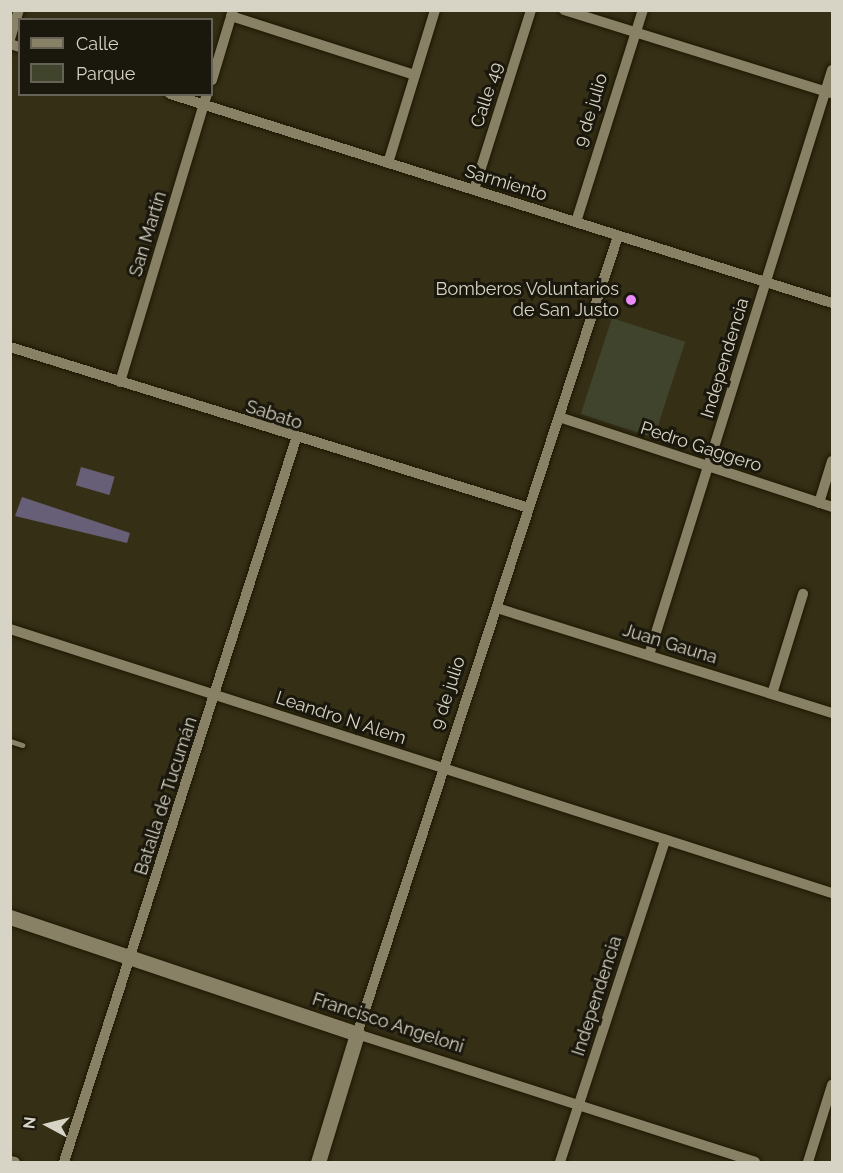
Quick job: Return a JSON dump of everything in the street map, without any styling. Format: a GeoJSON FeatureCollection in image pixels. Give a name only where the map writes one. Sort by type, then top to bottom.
{"type":"FeatureCollection","features":[{"type":"Feature","properties":{"kind":"main road","name":"Francisco Angeloni"},"geometry":{"type":"LineString","coordinates":[[10,917],[357,1034]]}},
{"type":"Feature","properties":{"kind":"main road","name":"9 de julio"},"geometry":{"type":"LineString","coordinates":[[318,1162],[357,1034]]}},
{"type":"Feature","properties":{"kind":"street"},"geometry":{"type":"LineString","coordinates":[[10,39],[20,10]]}},
{"type":"Feature","properties":{"kind":"street"},"geometry":{"type":"LineString","coordinates":[[388,163],[435,10]]}},
{"type":"Feature","properties":{"kind":"street","name":"Calle 49"},"geometry":{"type":"LineString","coordinates":[[474,190],[531,10]]}},
{"type":"Feature","properties":{"kind":"street"},"geometry":{"type":"LineString","coordinates":[[564,10],[829,92]]}},
{"type":"Feature","properties":{"kind":"street","name":"9 de julio"},"geometry":{"type":"LineString","coordinates":[[576,222],[643,10]]}},
{"type":"Feature","properties":{"kind":"street"},"geometry":{"type":"LineString","coordinates":[[213,77],[232,13],[415,75]]}},
{"type":"Feature","properties":{"kind":"street","name":"Independencia"},"geometry":{"type":"LineString","coordinates":[[649,655],[766,282],[829,92],[832,70]]}},
{"type":"Feature","properties":{"kind":"street","name":"Sarmiento"},"geometry":{"type":"LineString","coordinates":[[182,96],[206,100],[388,163],[832,303]]}},
{"type":"Feature","properties":{"kind":"street","name":"San Martín"},"geometry":{"type":"LineString","coordinates":[[120,382],[206,100]]}},
{"type":"Feature","properties":{"kind":"street","name":"9 de julio"},"geometry":{"type":"LineString","coordinates":[[357,1034],[618,236]]}},
{"type":"Feature","properties":{"kind":"street","name":"Sabato"},"geometry":{"type":"LineString","coordinates":[[10,347],[296,439],[529,508]]}},
{"type":"Feature","properties":{"kind":"street","name":"Pedro Gaggero"},"geometry":{"type":"LineString","coordinates":[[559,417],[832,507]]}},
{"type":"Feature","properties":{"kind":"street","name":"Batalla de Tucumán"},"geometry":{"type":"LineString","coordinates":[[64,1162],[217,696],[296,439]]}},
{"type":"Feature","properties":{"kind":"street"},"geometry":{"type":"LineString","coordinates":[[819,503],[832,461]]}},
{"type":"Feature","properties":{"kind":"street"},"geometry":{"type":"LineString","coordinates":[[772,694],[803,594]]}},
{"type":"Feature","properties":{"kind":"street","name":"Juan Gauna"},"geometry":{"type":"LineString","coordinates":[[496,608],[832,713]]}},
{"type":"Feature","properties":{"kind":"street","name":"Leandro N Alem"},"geometry":{"type":"LineString","coordinates":[[10,630],[832,893]]}},
{"type":"Feature","properties":{"kind":"street","name":"Independencia"},"geometry":{"type":"LineString","coordinates":[[560,1162],[665,840]]}},
{"type":"Feature","properties":{"kind":"street","name":"Francisco Angeloni"},"geometry":{"type":"LineString","coordinates":[[357,1034],[755,1162]]}},
{"type":"Feature","properties":{"kind":"street"},"geometry":{"type":"LineString","coordinates":[[808,1162],[832,1085]]}},
{"type":"Feature","properties":{"kind":"lane"},"geometry":{"type":"LineString","coordinates":[[10,741],[22,745]]}},
{"type":"Feature","properties":{"kind":"green space"},"geometry":{"type":"Polygon","coordinates":[[[612,318],[685,342],[654,438],[581,414],[612,318]]]}},
{"type":"Feature","properties":{"kind":"building"},"geometry":{"type":"Polygon","coordinates":[[[81,467],[115,477],[109,495],[76,485],[81,467]]]}},
{"type":"Feature","properties":{"kind":"building"},"geometry":{"type":"Polygon","coordinates":[[[22,497],[130,533],[127,543],[15,516],[22,497]]]}},
{"type":"Feature","properties":{"kind":"place","name":"Bomberos Voluntarios de San Justo"},"geometry":{"type":"Point","coordinates":[631,300]}}]}
